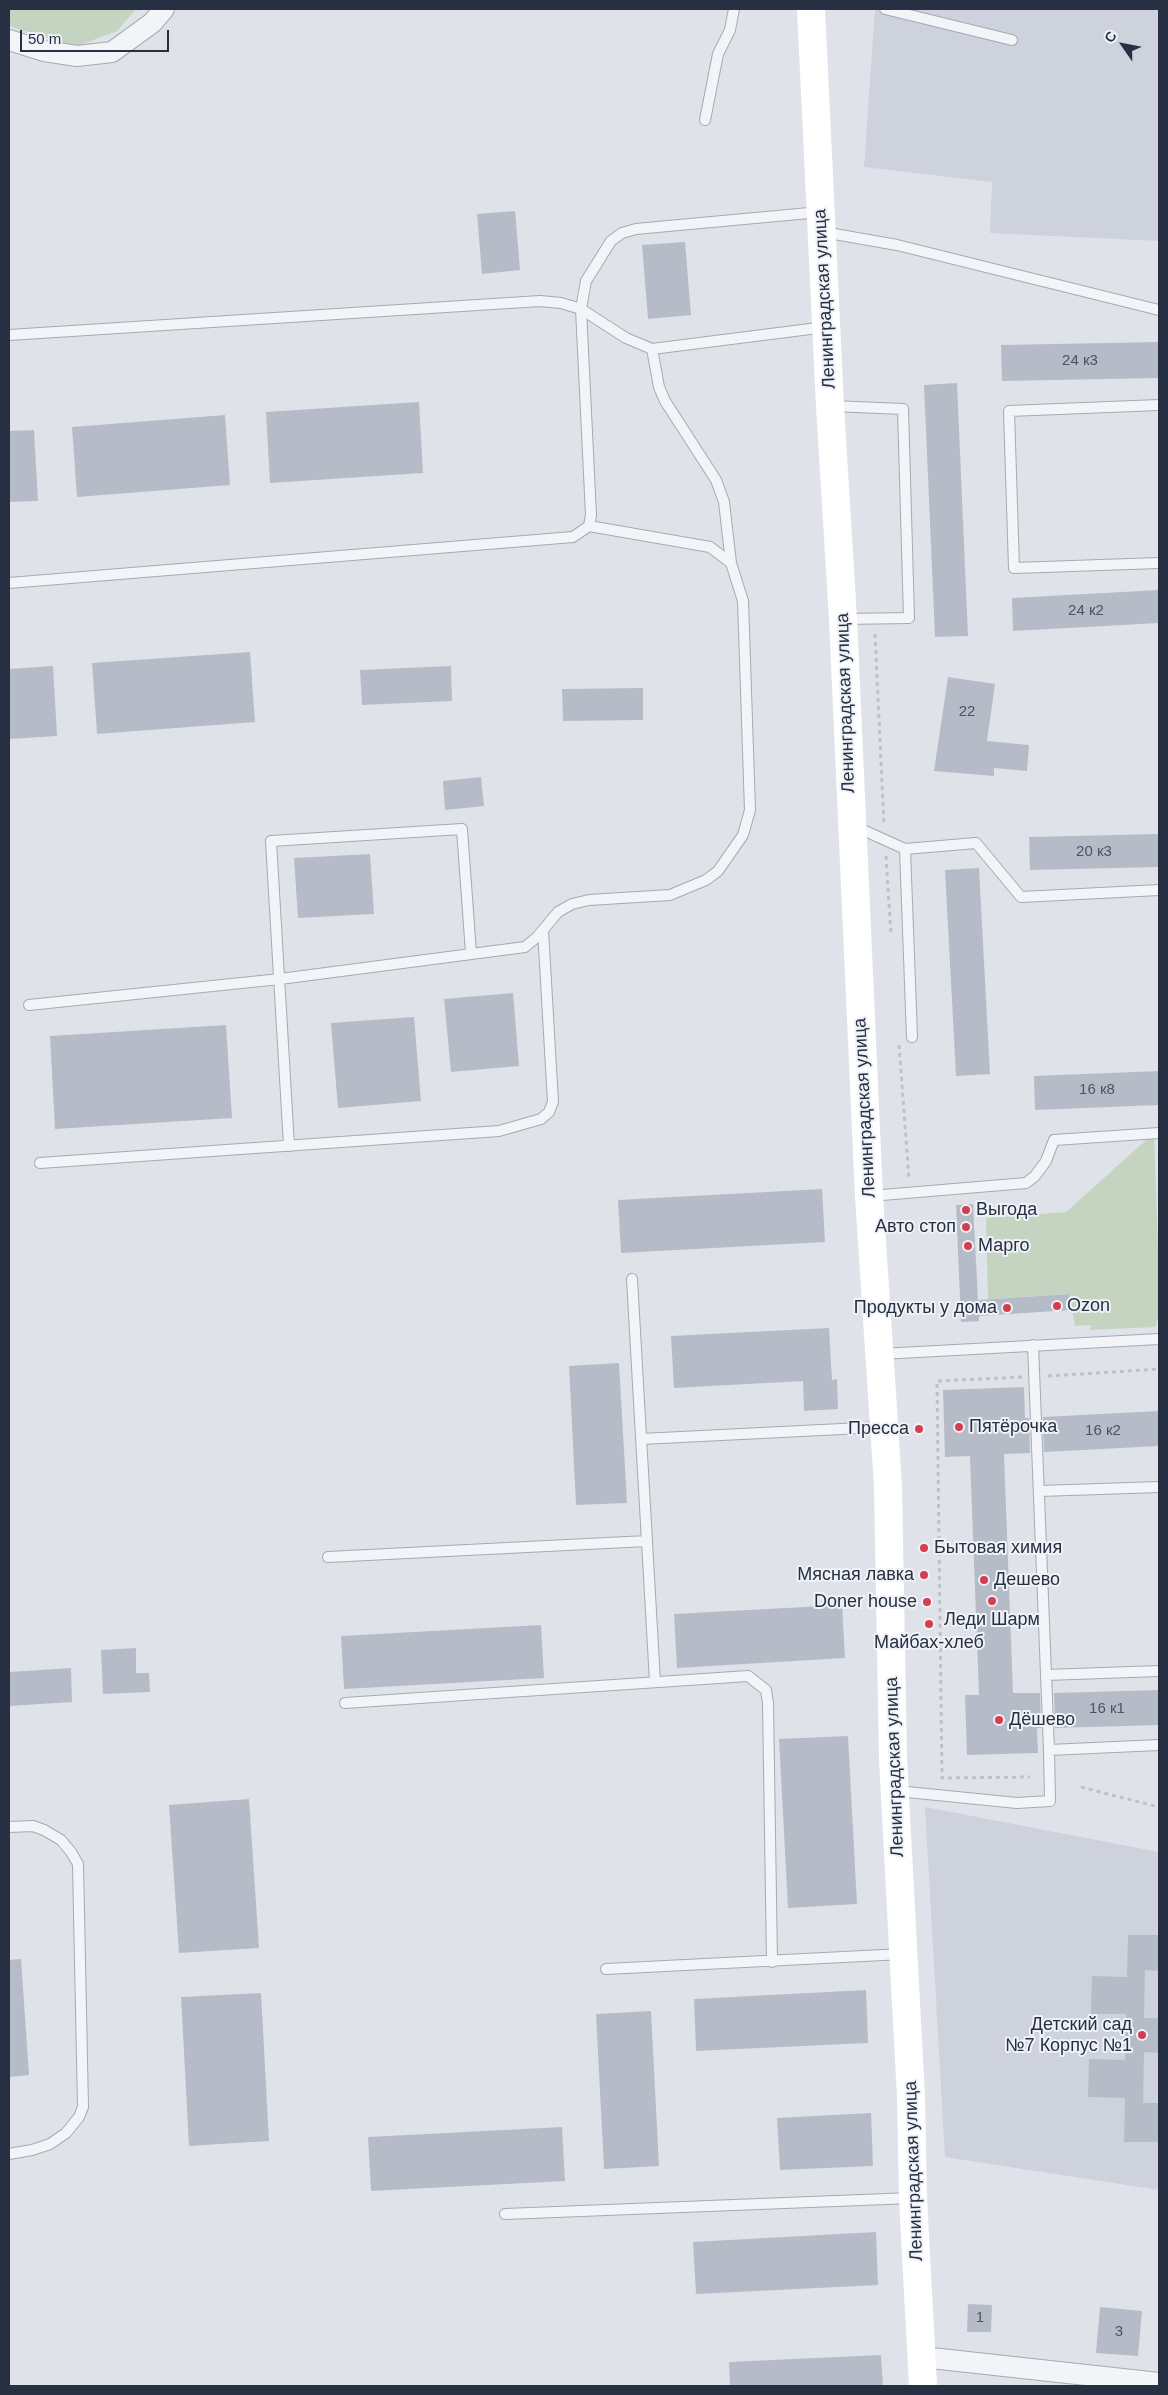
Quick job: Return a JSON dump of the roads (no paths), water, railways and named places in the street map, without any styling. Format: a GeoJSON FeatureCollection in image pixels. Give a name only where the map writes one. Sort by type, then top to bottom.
{"type":"FeatureCollection","features":[{"type":"Feature","properties":{"kind":"street"},"geometry":{"type":"LineString","coordinates":[[9,40],[44,51],[77,56],[112,52],[152,23],[164,9]]}},
{"type":"Feature","properties":{"kind":"street","name":"Ленинградская улица"},"geometry":{"type":"LineString","coordinates":[[811,9],[830,406],[843,619],[869,1196],[884,1427],[896,1791],[923,2386]]}},
{"type":"Feature","properties":{"kind":"street"},"geometry":{"type":"LineString","coordinates":[[922,2357],[1159,2383]]}},
{"type":"Feature","properties":{"kind":"lane"},"geometry":{"type":"LineString","coordinates":[[705,120],[718,54],[730,30],[734,9]]}},
{"type":"Feature","properties":{"kind":"lane"},"geometry":{"type":"LineString","coordinates":[[885,9],[1012,40]]}},
{"type":"Feature","properties":{"kind":"lane"},"geometry":{"type":"LineString","coordinates":[[9,583],[573,538],[589,526],[591,515],[581,309],[586,281],[611,241],[622,233],[636,229],[822,222],[897,245],[1159,310]]}},
{"type":"Feature","properties":{"kind":"lane"},"geometry":{"type":"LineString","coordinates":[[9,336],[540,301],[561,303],[581,309],[626,338],[652,349],[826,327]]}},
{"type":"Feature","properties":{"kind":"lane"},"geometry":{"type":"LineString","coordinates":[[29,1005],[280,979],[525,947],[558,912],[572,904],[589,900],[670,895],[706,880],[718,871],[743,835],[750,810],[743,601],[731,563],[724,502],[716,480],[665,401],[659,387],[652,349]]}},
{"type":"Feature","properties":{"kind":"lane"},"geometry":{"type":"LineString","coordinates":[[1159,405],[1009,411],[1014,568],[1159,563]]}},
{"type":"Feature","properties":{"kind":"lane"},"geometry":{"type":"LineString","coordinates":[[830,406],[903,409],[909,618],[843,619]]}},
{"type":"Feature","properties":{"kind":"lane"},"geometry":{"type":"LineString","coordinates":[[589,526],[710,547],[731,563]]}},
{"type":"Feature","properties":{"kind":"lane"},"geometry":{"type":"LineString","coordinates":[[851,824],[905,850],[976,843],[1021,897],[1159,890]]}},
{"type":"Feature","properties":{"kind":"lane"},"geometry":{"type":"LineString","coordinates":[[289,1146],[271,841],[462,829],[471,954]]}},
{"type":"Feature","properties":{"kind":"lane"},"geometry":{"type":"LineString","coordinates":[[905,850],[912,1037]]}},
{"type":"Feature","properties":{"kind":"lane"},"geometry":{"type":"LineString","coordinates":[[40,1163],[499,1131],[541,1119],[549,1112],[553,1102],[543,930]]}},
{"type":"Feature","properties":{"kind":"lane"},"geometry":{"type":"LineString","coordinates":[[869,1196],[1026,1183],[1035,1176],[1046,1161],[1054,1140],[1159,1133]]}},
{"type":"Feature","properties":{"kind":"lane"},"geometry":{"type":"LineString","coordinates":[[632,1279],[655,1682]]}},
{"type":"Feature","properties":{"kind":"lane"},"geometry":{"type":"LineString","coordinates":[[880,1354],[1159,1339]]}},
{"type":"Feature","properties":{"kind":"lane"},"geometry":{"type":"LineString","coordinates":[[896,1791],[1017,1803],[1050,1801],[1040,1491],[1033,1345]]}},
{"type":"Feature","properties":{"kind":"lane"},"geometry":{"type":"LineString","coordinates":[[641,1440],[884,1427]]}},
{"type":"Feature","properties":{"kind":"lane"},"geometry":{"type":"LineString","coordinates":[[1040,1491],[1159,1486]]}},
{"type":"Feature","properties":{"kind":"lane"},"geometry":{"type":"LineString","coordinates":[[328,1557],[647,1541]]}},
{"type":"Feature","properties":{"kind":"lane"},"geometry":{"type":"LineString","coordinates":[[1046,1676],[1159,1671]]}},
{"type":"Feature","properties":{"kind":"lane"},"geometry":{"type":"LineString","coordinates":[[345,1703],[748,1676],[766,1690],[768,1703],[772,1962]]}},
{"type":"Feature","properties":{"kind":"lane"},"geometry":{"type":"LineString","coordinates":[[1049,1750],[1159,1745]]}},
{"type":"Feature","properties":{"kind":"lane"},"geometry":{"type":"LineString","coordinates":[[9,1827],[33,1826],[44,1830],[60,1840],[71,1852],[78,1864],[83,2106],[79,2117],[66,2133],[50,2144],[32,2150],[9,2154]]}},
{"type":"Feature","properties":{"kind":"lane"},"geometry":{"type":"LineString","coordinates":[[606,1969],[904,1954]]}},
{"type":"Feature","properties":{"kind":"lane"},"geometry":{"type":"LineString","coordinates":[[505,2214],[913,2198]]}},
{"type":"Feature","properties":{"kind":"place","name":"Выгода"},"geometry":{"type":"Point","coordinates":[966,1210]}},
{"type":"Feature","properties":{"kind":"place","name":"Авто стоп"},"geometry":{"type":"Point","coordinates":[966,1227]}},
{"type":"Feature","properties":{"kind":"place","name":"Марго"},"geometry":{"type":"Point","coordinates":[968,1246]}},
{"type":"Feature","properties":{"kind":"place","name":"Ozon"},"geometry":{"type":"Point","coordinates":[1057,1306]}},
{"type":"Feature","properties":{"kind":"place","name":"Продукты у дома"},"geometry":{"type":"Point","coordinates":[1007,1308]}},
{"type":"Feature","properties":{"kind":"place","name":"Пятёрочка"},"geometry":{"type":"Point","coordinates":[959,1427]}},
{"type":"Feature","properties":{"kind":"place","name":"Пресса"},"geometry":{"type":"Point","coordinates":[919,1429]}},
{"type":"Feature","properties":{"kind":"place","name":"Бытовая химия"},"geometry":{"type":"Point","coordinates":[924,1548]}},
{"type":"Feature","properties":{"kind":"place","name":"Мясная лавка"},"geometry":{"type":"Point","coordinates":[924,1575]}},
{"type":"Feature","properties":{"kind":"place","name":"Дешево"},"geometry":{"type":"Point","coordinates":[984,1580]}},
{"type":"Feature","properties":{"kind":"place","name":"Леди Шарм"},"geometry":{"type":"Point","coordinates":[992,1601]}},
{"type":"Feature","properties":{"kind":"place","name":"Doner house"},"geometry":{"type":"Point","coordinates":[927,1602]}},
{"type":"Feature","properties":{"kind":"place","name":"Майбах-хлеб"},"geometry":{"type":"Point","coordinates":[929,1624]}},
{"type":"Feature","properties":{"kind":"place","name":"Дёшево"},"geometry":{"type":"Point","coordinates":[999,1720]}},
{"type":"Feature","properties":{"kind":"place","name":"Детский сад №7 Корпус №1"},"geometry":{"type":"Point","coordinates":[1142,2035]}}]}
